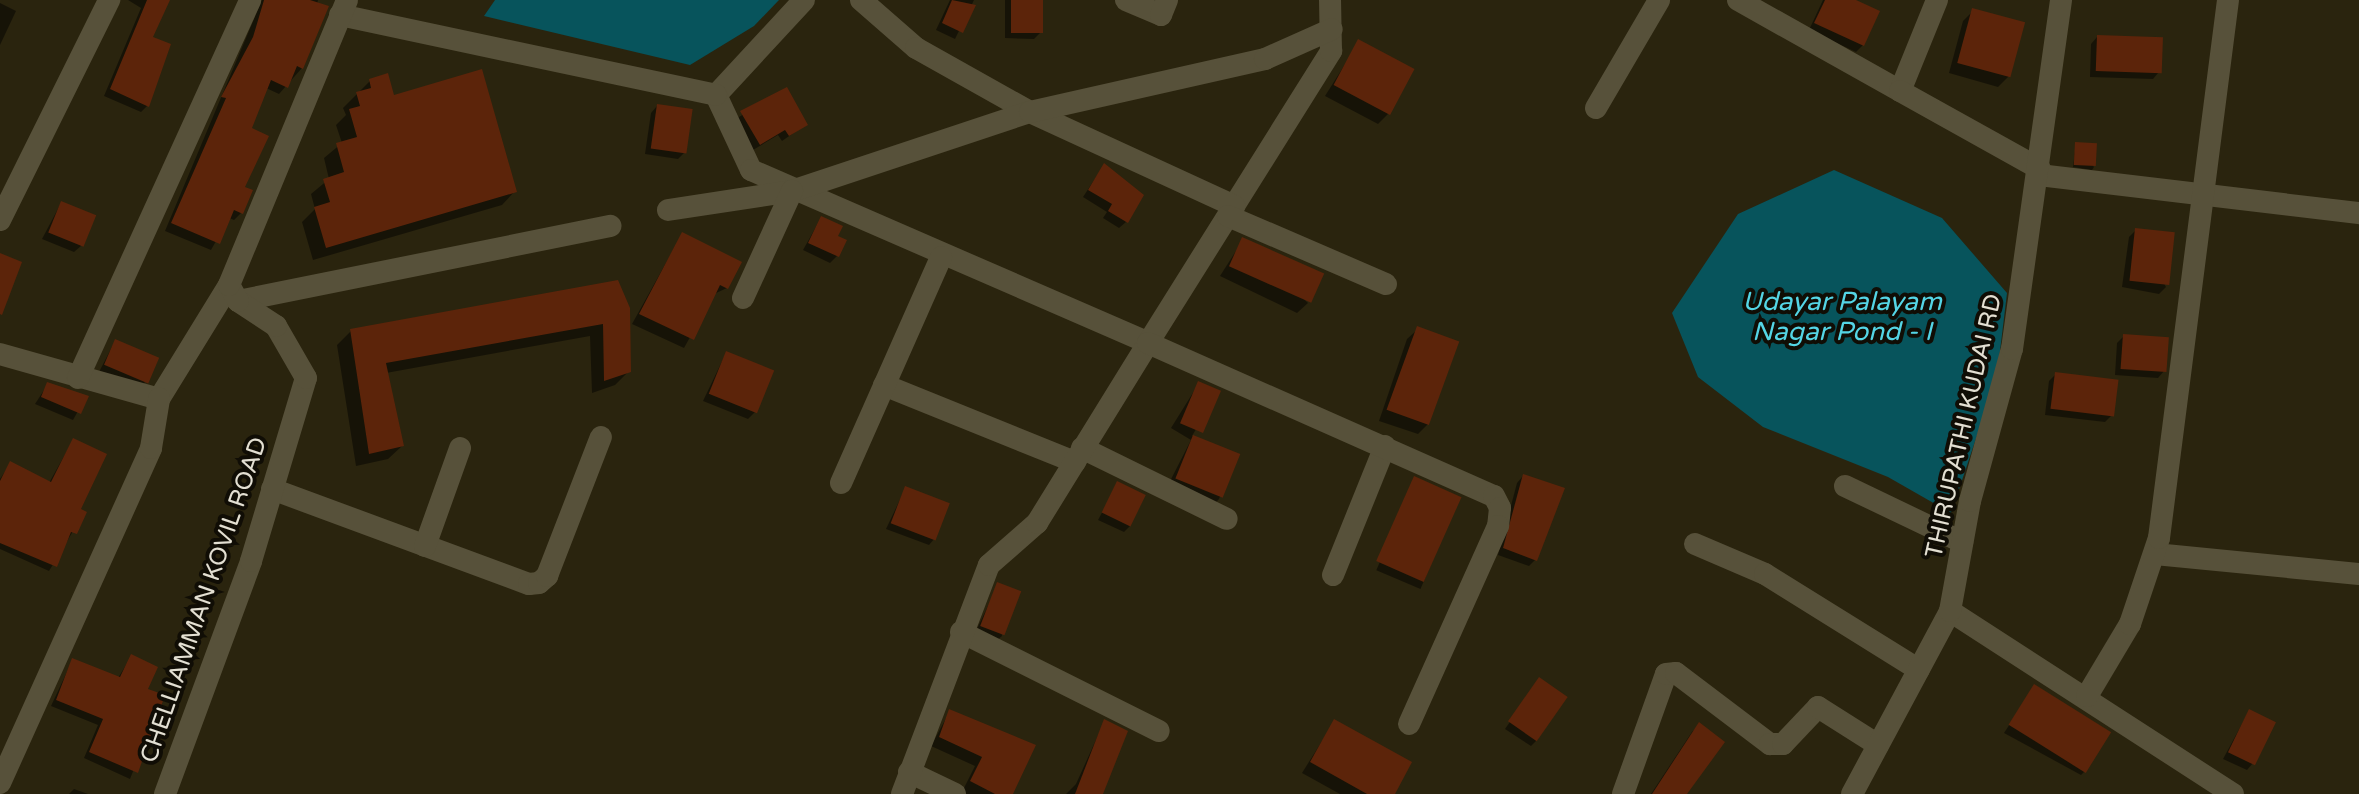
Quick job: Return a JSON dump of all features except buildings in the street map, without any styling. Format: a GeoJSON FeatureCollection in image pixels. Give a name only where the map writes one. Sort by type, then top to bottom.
{"type":"FeatureCollection","features":[{"type":"Feature","properties":{"kind":"street"},"geometry":{"type":"LineString","coordinates":[[0,220],[109,0]]}},
{"type":"Feature","properties":{"kind":"street"},"geometry":{"type":"LineString","coordinates":[[78,378],[250,0]]}},
{"type":"Feature","properties":{"kind":"street"},"geometry":{"type":"LineString","coordinates":[[716,95],[804,0]]}},
{"type":"Feature","properties":{"kind":"street"},"geometry":{"type":"LineString","coordinates":[[861,0],[916,48],[1030,112],[1386,284]]}},
{"type":"Feature","properties":{"kind":"street"},"geometry":{"type":"LineString","coordinates":[[1126,0],[1161,15],[1167,0]]}},
{"type":"Feature","properties":{"kind":"street"},"geometry":{"type":"LineString","coordinates":[[902,794],[989,565],[1037,523],[1331,51],[1330,0]]}},
{"type":"Feature","properties":{"kind":"street"},"geometry":{"type":"LineString","coordinates":[[1596,108],[1659,0]]}},
{"type":"Feature","properties":{"kind":"street"},"geometry":{"type":"LineString","coordinates":[[1738,0],[2040,172],[2359,213]]}},
{"type":"Feature","properties":{"kind":"street"},"geometry":{"type":"LineString","coordinates":[[1900,91],[1937,0]]}},
{"type":"Feature","properties":{"kind":"street","name":"THIRUPATHI KUDAI RD"},"geometry":{"type":"LineString","coordinates":[[1852,794],[1950,611],[1962,542],[2012,349],[2040,172],[2061,0]]}},
{"type":"Feature","properties":{"kind":"street"},"geometry":{"type":"LineString","coordinates":[[2087,696],[2130,624],[2155,554],[2228,0]]}},
{"type":"Feature","properties":{"kind":"street"},"geometry":{"type":"LineString","coordinates":[[0,783],[151,448],[159,399],[233,293],[344,7],[716,95]]}},
{"type":"Feature","properties":{"kind":"street"},"geometry":{"type":"LineString","coordinates":[[668,210],[792,191],[1030,112],[1265,59],[1332,29]]}},
{"type":"Feature","properties":{"kind":"street"},"geometry":{"type":"LineString","coordinates":[[716,95],[751,170],[941,257],[1484,489],[1500,508],[1498,526],[1409,724]]}},
{"type":"Feature","properties":{"kind":"street"},"geometry":{"type":"LineString","coordinates":[[743,298],[792,191]]}},
{"type":"Feature","properties":{"kind":"street"},"geometry":{"type":"LineString","coordinates":[[233,293],[611,226]]}},
{"type":"Feature","properties":{"kind":"street"},"geometry":{"type":"LineString","coordinates":[[841,483],[941,257]]}},
{"type":"Feature","properties":{"kind":"street","name":"CHELLIAMMAN KOVIL ROAD"},"geometry":{"type":"LineString","coordinates":[[165,794],[272,489],[306,378],[276,326],[233,293]]}},
{"type":"Feature","properties":{"kind":"street"},"geometry":{"type":"LineString","coordinates":[[0,354],[159,399]]}},
{"type":"Feature","properties":{"kind":"street"},"geometry":{"type":"LineString","coordinates":[[884,385],[1078,455],[1227,519]]}},
{"type":"Feature","properties":{"kind":"street"},"geometry":{"type":"LineString","coordinates":[[272,489],[529,584],[539,583],[547,576],[601,437]]}},
{"type":"Feature","properties":{"kind":"street"},"geometry":{"type":"LineString","coordinates":[[1333,575],[1385,446]]}},
{"type":"Feature","properties":{"kind":"street"},"geometry":{"type":"LineString","coordinates":[[425,546],[460,448]]}},
{"type":"Feature","properties":{"kind":"street"},"geometry":{"type":"LineString","coordinates":[[1845,486],[1962,542]]}},
{"type":"Feature","properties":{"kind":"street"},"geometry":{"type":"LineString","coordinates":[[1695,544],[1765,574],[1919,670]]}},
{"type":"Feature","properties":{"kind":"street"},"geometry":{"type":"LineString","coordinates":[[2155,554],[2359,574]]}},
{"type":"Feature","properties":{"kind":"street"},"geometry":{"type":"LineString","coordinates":[[1950,611],[2087,696],[2228,793]]}},
{"type":"Feature","properties":{"kind":"street"},"geometry":{"type":"LineString","coordinates":[[961,632],[1159,731]]}},
{"type":"Feature","properties":{"kind":"street"},"geometry":{"type":"LineString","coordinates":[[1623,794],[1666,674],[1676,673],[1770,744],[1783,744],[1818,707],[1878,745]]}},
{"type":"Feature","properties":{"kind":"street"},"geometry":{"type":"LineString","coordinates":[[909,772],[955,794]]}},
{"type":"Feature","properties":{"kind":"water"},"geometry":{"type":"Polygon","coordinates":[[[495,0],[779,0],[754,26],[690,65],[484,16],[495,0]]]}},
{"type":"Feature","properties":{"kind":"water","name":"Udayar Palayam Nagar Pond - I"},"geometry":{"type":"Polygon","coordinates":[[[1834,170],[1942,218],[2007,293],[1997,376],[1951,513],[1888,477],[1763,427],[1698,377],[1672,313],[1738,214],[1834,170]]]}}]}
